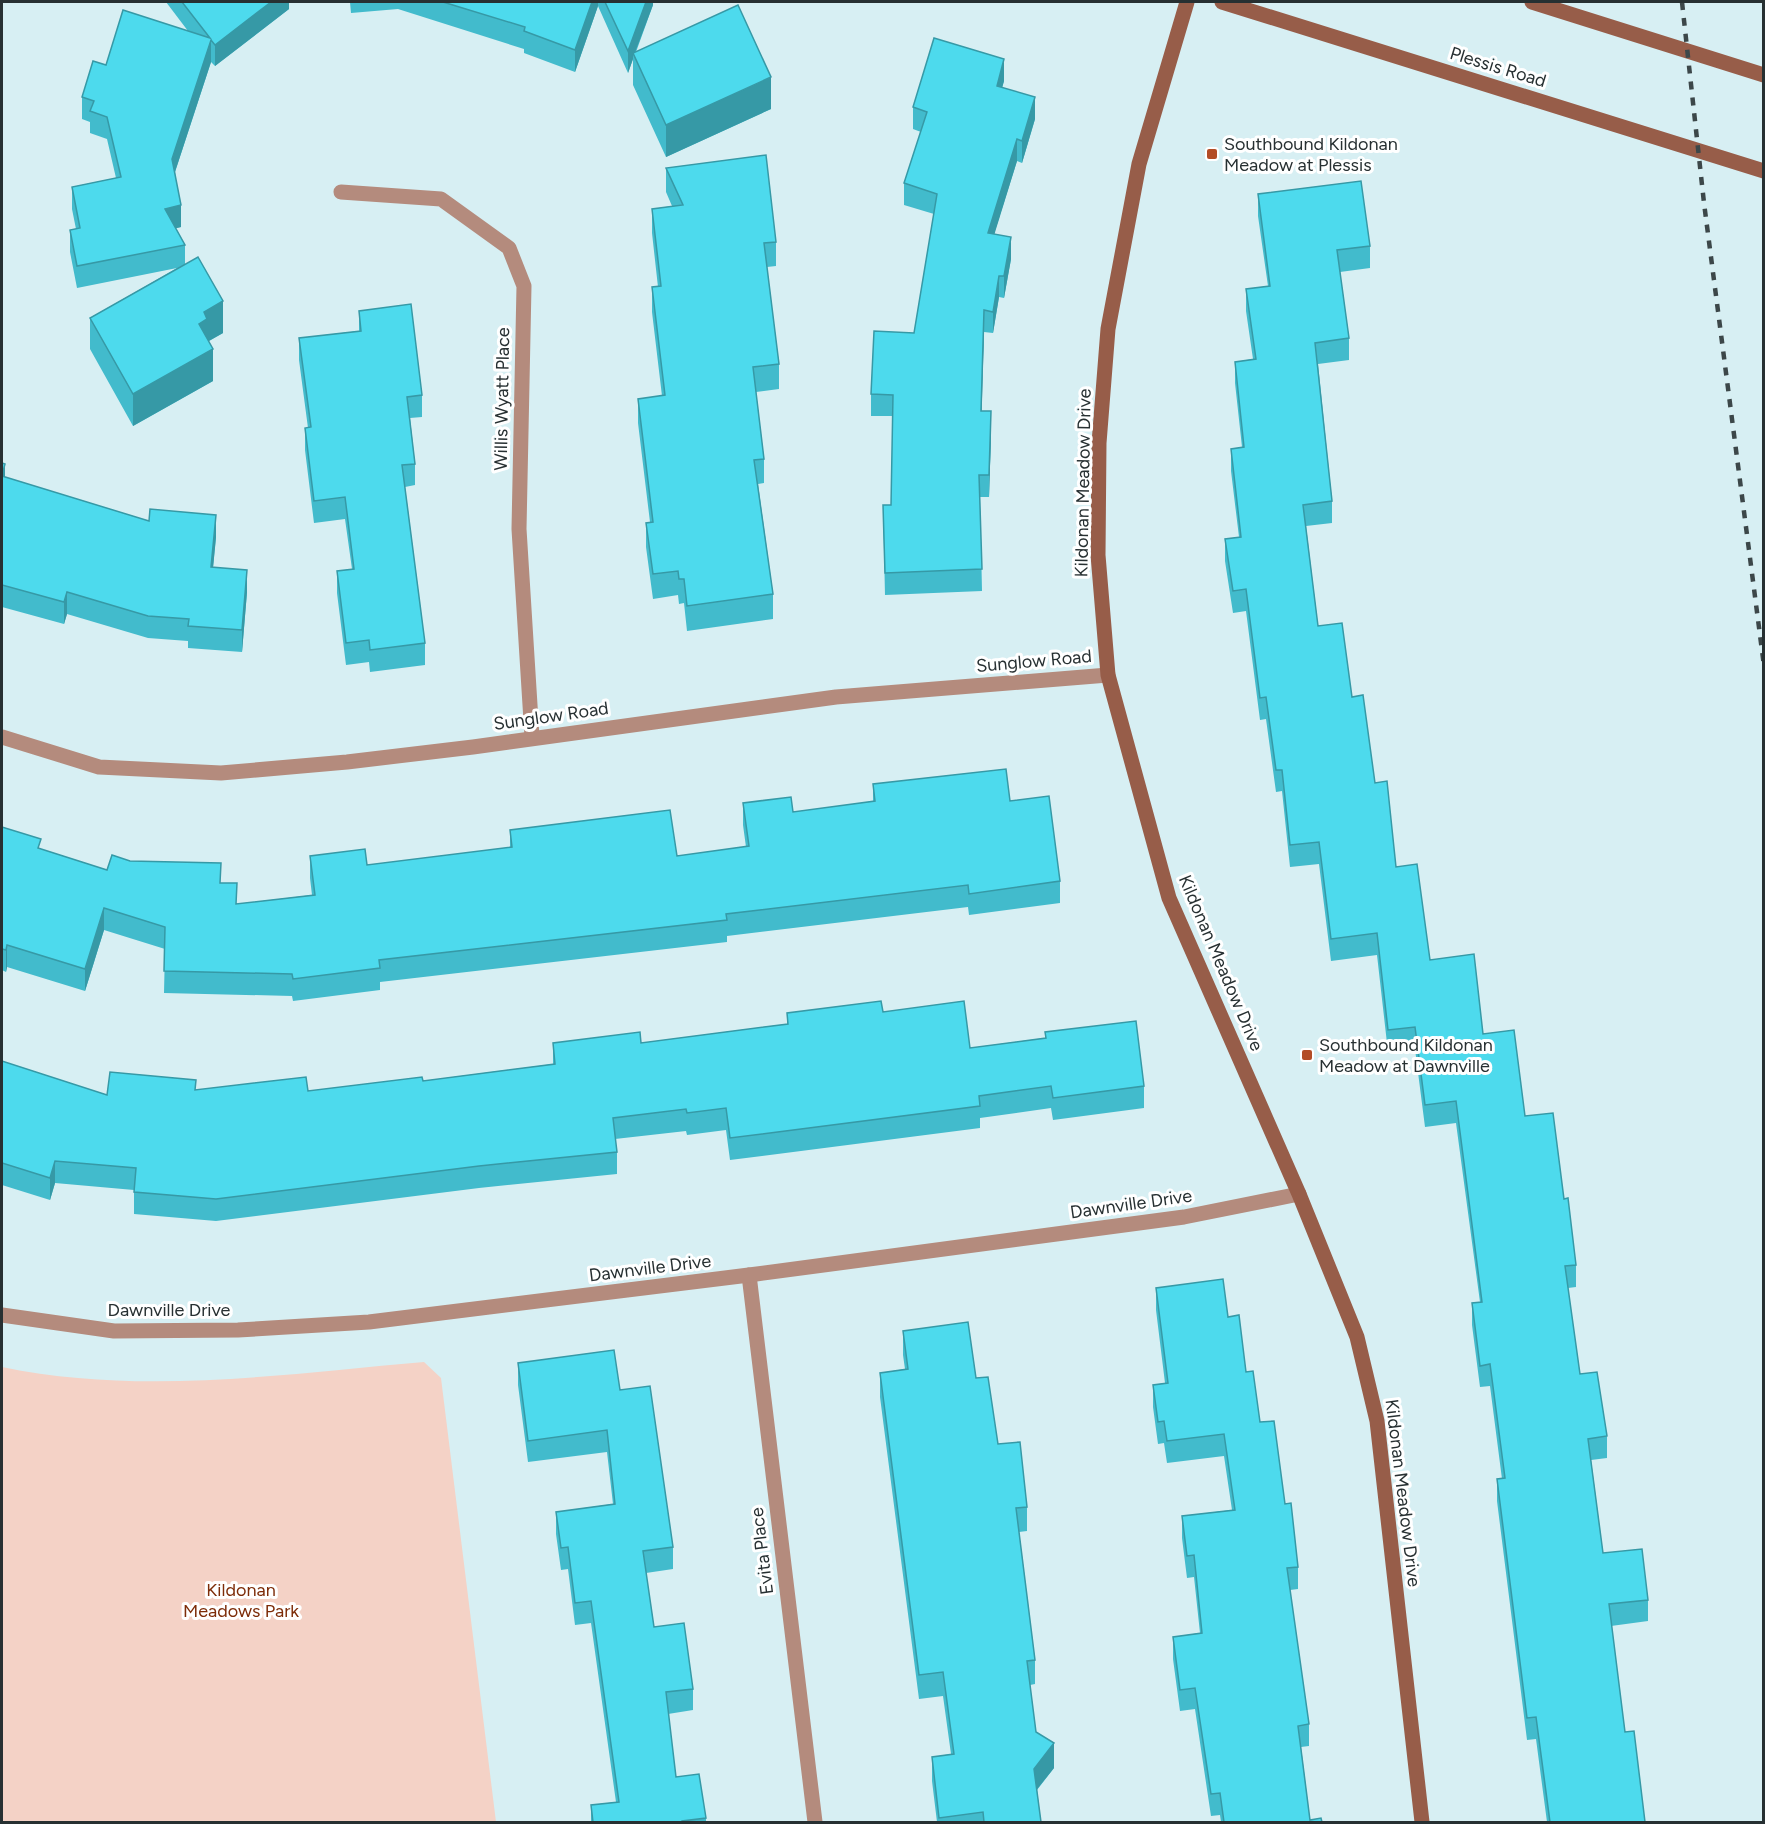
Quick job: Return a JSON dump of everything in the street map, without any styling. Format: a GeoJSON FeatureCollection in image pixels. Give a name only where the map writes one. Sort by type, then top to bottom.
{"type":"FeatureCollection","features":[{"type":"Feature","properties":{"kind":"street","name":"Kildonan Meadow Drive"},"geometry":{"type":"LineString","coordinates":[[1187,2],[1139,164],[1108,329],[1099,443],[1098,555],[1108,675],[1169,898],[1299,1194],[1357,1337],[1377,1421],[1422,1822]]}},
{"type":"Feature","properties":{"kind":"street","name":"Plessis Road"},"geometry":{"type":"LineString","coordinates":[[1222,2],[1764,171]]}},
{"type":"Feature","properties":{"kind":"street"},"geometry":{"type":"LineString","coordinates":[[1532,2],[1764,75]]}},
{"type":"Feature","properties":{"kind":"street","name":"Willis Wyatt Place"},"geometry":{"type":"LineString","coordinates":[[341,192],[441,199],[508,248],[524,286],[519,529],[532,737]]}},
{"type":"Feature","properties":{"kind":"street","name":"Sunglow Road"},"geometry":{"type":"LineString","coordinates":[[2,737],[99,767],[221,773],[347,762],[836,697],[1108,675]]}},
{"type":"Feature","properties":{"kind":"street","name":"Dawnville Drive"},"geometry":{"type":"LineString","coordinates":[[2,1315],[114,1331],[238,1330],[369,1322],[749,1275],[1184,1217],[1299,1194]]}},
{"type":"Feature","properties":{"kind":"street","name":"Evita Place"},"geometry":{"type":"LineString","coordinates":[[749,1275],[814,1822]]}},
{"type":"Feature","properties":{"kind":"green space","name":"Kildonan Meadows Park"},"geometry":{"type":"Polygon","coordinates":[[[424,1362],[441,1378],[496,1822],[2,1822],[2,1367],[54,1376],[160,1381],[266,1377],[424,1362]]]}},
{"type":"Feature","properties":{"kind":"building"},"geometry":{"type":"Polygon","coordinates":[[[182,2],[271,2],[215,45],[211,40],[172,159],[181,205],[165,209],[185,245],[77,266],[70,230],[80,228],[72,187],[121,177],[107,117],[90,111],[94,101],[82,97],[93,61],[106,65],[123,10],[210,38],[182,2]]]}},
{"type":"Feature","properties":{"kind":"building"},"geometry":{"type":"Polygon","coordinates":[[[443,2],[592,2],[575,50],[524,31],[525,27],[443,2]]]}},
{"type":"Feature","properties":{"kind":"building"},"geometry":{"type":"Polygon","coordinates":[[[605,2],[646,2],[628,51],[605,2]]]}},
{"type":"Feature","properties":{"kind":"building"},"geometry":{"type":"Polygon","coordinates":[[[738,5],[771,77],[666,125],[633,53],[738,5]]]}},
{"type":"Feature","properties":{"kind":"building"},"geometry":{"type":"Polygon","coordinates":[[[934,38],[1004,59],[997,86],[1035,97],[1022,141],[1017,139],[988,233],[1011,237],[1004,276],[999,276],[993,312],[984,310],[981,411],[991,411],[989,475],[979,475],[982,569],[885,573],[883,505],[891,505],[893,395],[871,394],[874,331],[914,333],[937,194],[904,183],[927,112],[913,107],[934,38]]]}},
{"type":"Feature","properties":{"kind":"building"},"geometry":{"type":"Polygon","coordinates":[[[766,155],[776,242],[764,243],[779,364],[753,367],[764,459],[754,460],[773,594],[687,606],[684,579],[679,579],[678,571],[653,574],[646,523],[653,522],[638,399],[665,395],[652,287],[661,286],[652,209],[683,205],[666,168],[766,155]]]}},
{"type":"Feature","properties":{"kind":"building"},"geometry":{"type":"Polygon","coordinates":[[[1361,181],[1370,246],[1337,250],[1349,338],[1315,343],[1332,501],[1303,505],[1318,626],[1342,623],[1352,697],[1363,695],[1375,783],[1387,781],[1396,867],[1417,864],[1430,960],[1474,954],[1483,1034],[1514,1030],[1525,1116],[1553,1113],[1564,1199],[1568,1198],[1576,1265],[1565,1266],[1580,1374],[1597,1372],[1607,1436],[1588,1439],[1603,1553],[1642,1549],[1648,1600],[1609,1604],[1625,1732],[1634,1731],[1645,1822],[1550,1822],[1536,1717],[1527,1718],[1497,1479],[1505,1478],[1490,1364],[1480,1366],[1472,1303],[1482,1302],[1456,1101],[1425,1105],[1415,1027],[1388,1030],[1377,933],[1331,939],[1319,842],[1290,845],[1282,770],[1276,770],[1266,697],[1260,698],[1246,589],[1233,591],[1225,539],[1241,537],[1231,449],[1244,447],[1235,362],[1256,359],[1246,289],[1270,286],[1258,194],[1361,181]]]}},
{"type":"Feature","properties":{"kind":"building"},"geometry":{"type":"Polygon","coordinates":[[[198,257],[223,301],[204,312],[207,319],[199,324],[213,349],[133,394],[90,318],[198,257]]]}},
{"type":"Feature","properties":{"kind":"building"},"geometry":{"type":"Polygon","coordinates":[[[411,304],[422,395],[407,397],[415,464],[402,465],[425,643],[370,650],[369,640],[346,643],[337,571],[354,569],[345,497],[314,501],[305,428],[311,427],[299,338],[361,331],[359,311],[411,304]]]}},
{"type":"Feature","properties":{"kind":"building"},"geometry":{"type":"Polygon","coordinates":[[[2,476],[149,521],[150,509],[216,515],[211,567],[247,570],[242,630],[188,626],[189,619],[148,616],[67,592],[64,602],[2,585],[2,476]]]}},
{"type":"Feature","properties":{"kind":"building"},"geometry":{"type":"Polygon","coordinates":[[[1006,769],[1010,801],[1049,796],[1060,881],[969,894],[968,885],[726,914],[727,920],[379,960],[380,968],[293,979],[292,974],[164,971],[165,927],[104,908],[85,969],[7,945],[6,950],[2,949],[2,827],[41,839],[38,848],[107,870],[112,855],[130,861],[221,863],[220,883],[237,883],[236,904],[315,895],[310,856],[365,849],[367,865],[512,847],[510,830],[670,810],[677,856],[749,846],[743,803],[791,797],[793,812],[875,801],[873,784],[1006,769]]]}},
{"type":"Feature","properties":{"kind":"building"},"geometry":{"type":"Polygon","coordinates":[[[881,1001],[883,1012],[964,1001],[970,1048],[1046,1038],[1045,1032],[1136,1021],[1144,1086],[1053,1098],[1051,1086],[979,1096],[980,1106],[730,1138],[726,1108],[687,1113],[686,1109],[613,1118],[617,1152],[479,1166],[216,1199],[134,1192],[136,1168],[55,1161],[50,1178],[2,1163],[2,1061],[107,1095],[110,1072],[196,1080],[195,1090],[306,1077],[308,1091],[422,1077],[423,1081],[555,1064],[553,1043],[640,1032],[641,1043],[788,1024],[787,1013],[881,1001]]]}},
{"type":"Feature","properties":{"kind":"building"},"geometry":{"type":"Polygon","coordinates":[[[1223,1279],[1228,1317],[1239,1315],[1246,1372],[1253,1371],[1260,1422],[1274,1421],[1285,1504],[1291,1503],[1298,1567],[1287,1568],[1309,1724],[1298,1726],[1310,1820],[1321,1818],[1322,1822],[1224,1822],[1220,1793],[1211,1794],[1195,1688],[1180,1690],[1173,1637],[1202,1633],[1194,1555],[1187,1556],[1182,1516],[1235,1510],[1224,1434],[1167,1441],[1164,1421],[1158,1422],[1153,1385],[1168,1383],[1156,1288],[1223,1279]]]}},
{"type":"Feature","properties":{"kind":"building"},"geometry":{"type":"Polygon","coordinates":[[[968,1322],[976,1378],[988,1377],[998,1444],[1020,1442],[1027,1507],[1016,1508],[1035,1660],[1027,1661],[1036,1732],[1054,1743],[1034,1769],[1041,1822],[984,1822],[983,1812],[939,1818],[932,1757],[954,1754],[943,1672],[919,1675],[880,1373],[908,1369],[903,1331],[968,1322]]]}},
{"type":"Feature","properties":{"kind":"building"},"geometry":{"type":"Polygon","coordinates":[[[614,1350],[620,1390],[650,1386],[673,1547],[643,1551],[654,1627],[684,1623],[693,1689],[666,1692],[676,1777],[699,1774],[706,1818],[682,1822],[593,1822],[591,1805],[619,1802],[591,1601],[575,1603],[568,1547],[561,1548],[556,1512],[615,1504],[607,1430],[528,1441],[518,1363],[614,1350]]]}},
{"type":"Feature","properties":{"kind":"railway"},"geometry":{"type":"LineString","coordinates":[[1682,2],[1704,203],[1764,666]]}},
{"type":"Feature","properties":{"kind":"place","name":"Southbound Kildonan Meadow at Plessis"},"geometry":{"type":"Point","coordinates":[1212,154]}},
{"type":"Feature","properties":{"kind":"place","name":"Southbound Kildonan Meadow at Dawnville"},"geometry":{"type":"Point","coordinates":[1307,1055]}}]}
